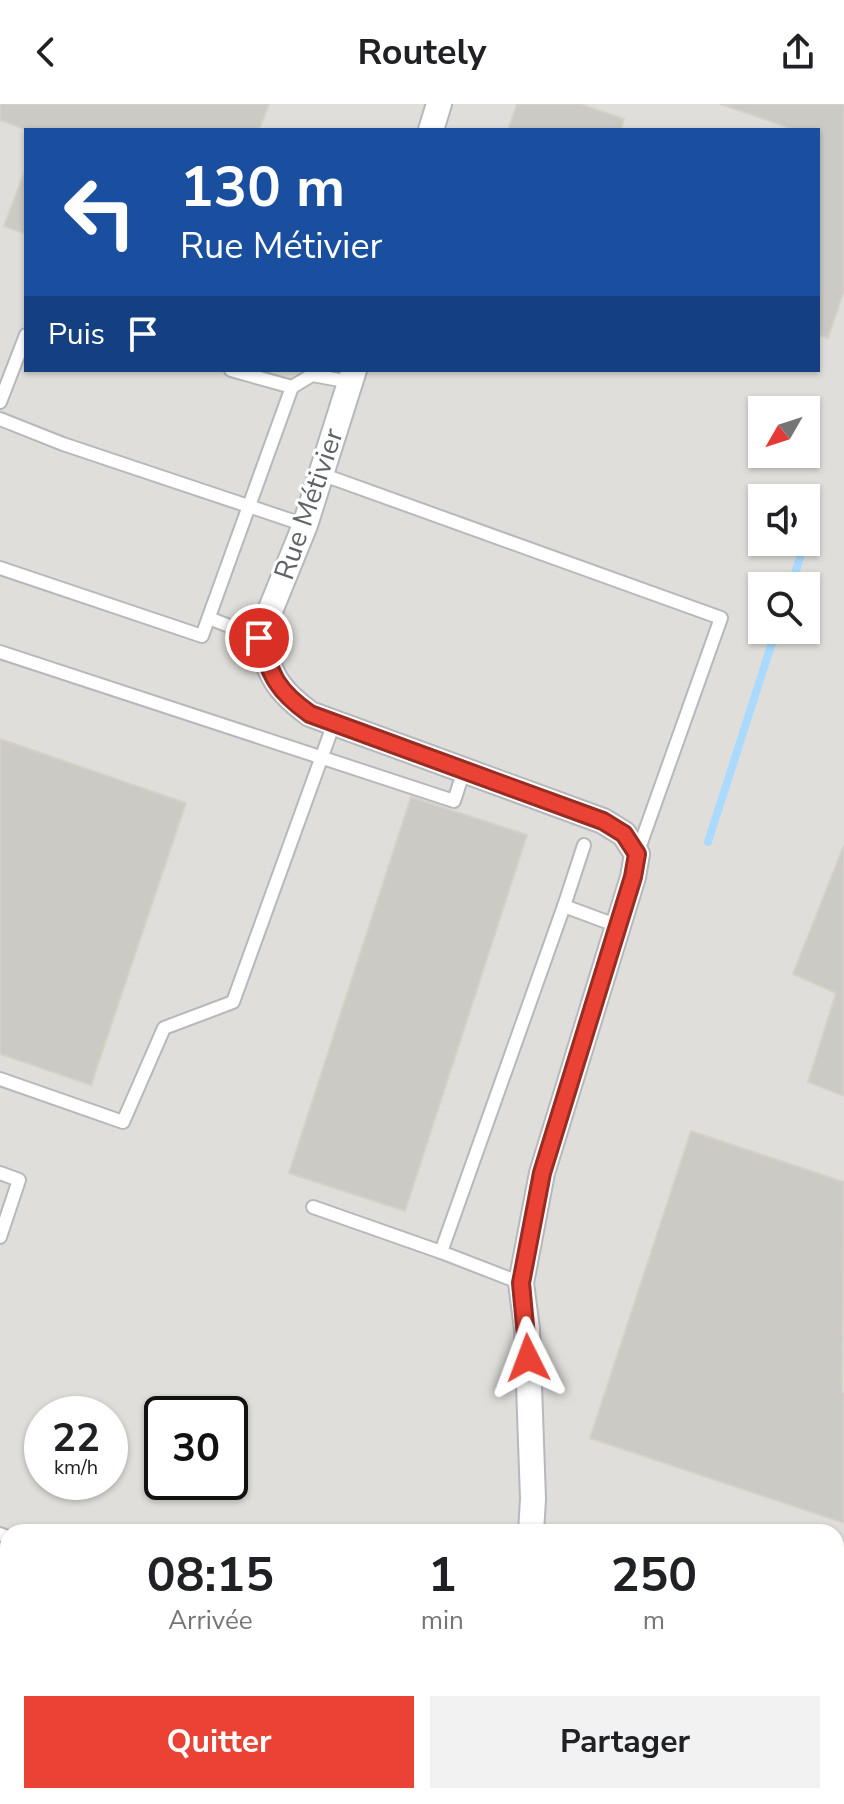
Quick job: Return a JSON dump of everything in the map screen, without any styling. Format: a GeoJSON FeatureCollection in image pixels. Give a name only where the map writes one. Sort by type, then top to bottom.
{"type":"FeatureCollection","features":[{"type":"Feature","properties":{"kind":"street"},"geometry":{"type":"LineString","coordinates":[[432,128],[439,104]]}},
{"type":"Feature","properties":{"kind":"street","name":"Rue Métivier"},"geometry":{"type":"LineString","coordinates":[[259,638],[305,525],[352,376]]}},
{"type":"Feature","properties":{"kind":"street"},"geometry":{"type":"LineString","coordinates":[[259,638],[271,676],[286,697],[310,714],[603,821],[624,834],[637,854],[633,877],[542,1173],[521,1283],[527,1345],[531,1524]]}},
{"type":"Feature","properties":{"kind":"lane"},"geometry":{"type":"LineString","coordinates":[[0,402],[24,340]]}},
{"type":"Feature","properties":{"kind":"lane"},"geometry":{"type":"LineString","coordinates":[[238,372],[292,387]]}},
{"type":"Feature","properties":{"kind":"lane"},"geometry":{"type":"LineString","coordinates":[[0,568],[202,636],[292,387],[312,375],[352,376]]}},
{"type":"Feature","properties":{"kind":"lane"},"geometry":{"type":"LineString","coordinates":[[0,419],[63,444],[305,525]]}},
{"type":"Feature","properties":{"kind":"lane"},"geometry":{"type":"LineString","coordinates":[[321,474],[721,618],[637,854]]}},
{"type":"Feature","properties":{"kind":"lane"},"geometry":{"type":"LineString","coordinates":[[209,618],[259,638]]}},
{"type":"Feature","properties":{"kind":"lane"},"geometry":{"type":"LineString","coordinates":[[0,652],[454,801],[464,770]]}},
{"type":"Feature","properties":{"kind":"lane"},"geometry":{"type":"LineString","coordinates":[[0,1079],[123,1122],[164,1028],[233,1002],[334,723]]}},
{"type":"Feature","properties":{"kind":"lane"},"geometry":{"type":"LineString","coordinates":[[441,1252],[584,845]]}},
{"type":"Feature","properties":{"kind":"lane"},"geometry":{"type":"LineString","coordinates":[[564,906],[618,926]]}},
{"type":"Feature","properties":{"kind":"lane"},"geometry":{"type":"LineString","coordinates":[[0,1173],[19,1180],[0,1237]]}},
{"type":"Feature","properties":{"kind":"lane"},"geometry":{"type":"LineString","coordinates":[[313,1207],[521,1283]]}},
{"type":"Feature","properties":{"kind":"shaded area"},"geometry":{"type":"Polygon","coordinates":[[[0,104],[844,104],[844,1524],[0,1524],[0,104]]]}},
{"type":"Feature","properties":{"kind":"building"},"geometry":{"type":"Polygon","coordinates":[[[0,104],[269,104],[260,128],[24,129],[0,120],[0,104]]]}},
{"type":"Feature","properties":{"kind":"building"},"geometry":{"type":"Polygon","coordinates":[[[517,104],[580,104],[624,119],[622,128],[509,128],[517,104]]]}},
{"type":"Feature","properties":{"kind":"building"},"geometry":{"type":"Polygon","coordinates":[[[720,104],[844,104],[844,290],[828,338],[820,336],[820,128],[790,128],[720,104]]]}},
{"type":"Feature","properties":{"kind":"building"},"geometry":{"type":"Polygon","coordinates":[[[24,173],[24,233],[4,226],[24,173]]]}},
{"type":"Feature","properties":{"kind":"building"},"geometry":{"type":"Polygon","coordinates":[[[0,739],[186,803],[91,1085],[0,1054],[0,739]]]}},
{"type":"Feature","properties":{"kind":"building"},"geometry":{"type":"Polygon","coordinates":[[[411,797],[527,835],[405,1211],[289,1173],[411,797]]]}},
{"type":"Feature","properties":{"kind":"building"},"geometry":{"type":"Polygon","coordinates":[[[844,845],[844,1096],[808,1082],[836,993],[793,974],[844,845]]]}},
{"type":"Feature","properties":{"kind":"building"},"geometry":{"type":"Polygon","coordinates":[[[691,1131],[844,1182],[844,1523],[590,1438],[691,1131]]]}},
{"type":"Feature","properties":{"kind":"waterway"},"geometry":{"type":"LineString","coordinates":[[795,572],[801,556]]}},
{"type":"Feature","properties":{"kind":"waterway"},"geometry":{"type":"LineString","coordinates":[[708,842],[772,644]]}},
{"type":"Feature","properties":{"kind":"route"},"geometry":{"type":"LineString","coordinates":[[259,638],[271,676],[286,697],[310,714],[603,821],[624,834],[637,854],[633,877],[542,1173],[521,1283],[528,1358]]}}]}
